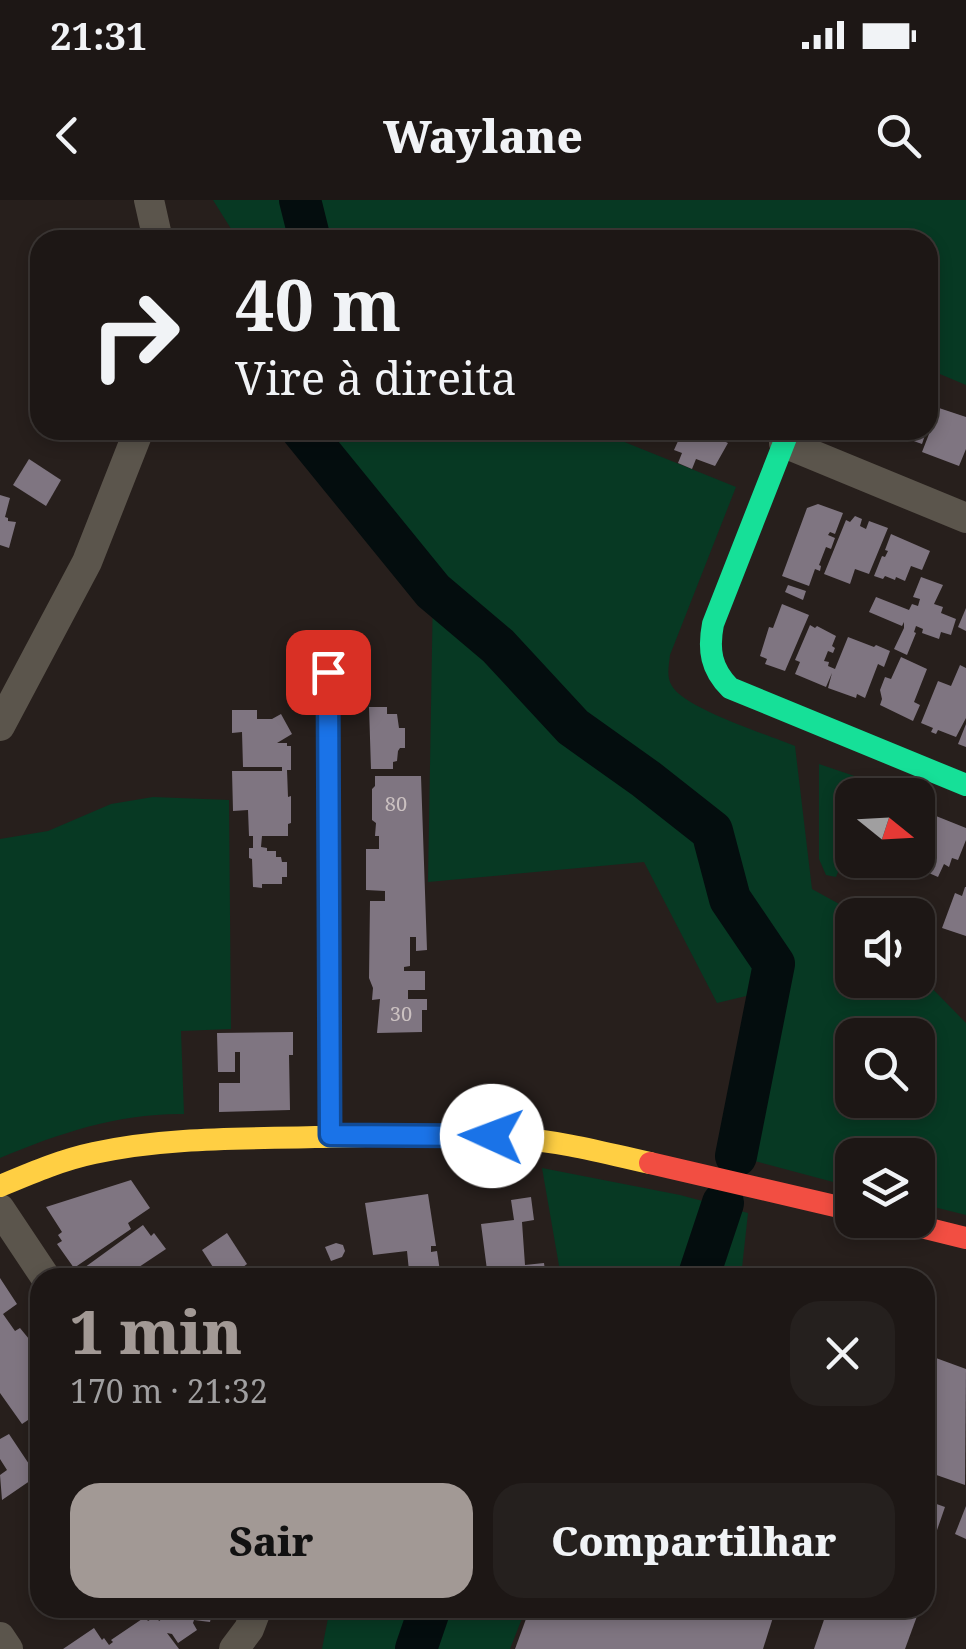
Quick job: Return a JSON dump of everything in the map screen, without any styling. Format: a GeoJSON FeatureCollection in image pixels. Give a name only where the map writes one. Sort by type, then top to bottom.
{"type":"FeatureCollection","features":[{"type":"Feature","properties":{"kind":"street"},"geometry":{"type":"LineString","coordinates":[[149,200],[156,230]]}},
{"type":"Feature","properties":{"kind":"street"},"geometry":{"type":"LineString","coordinates":[[0,726],[87,562],[136,440]]}},
{"type":"Feature","properties":{"kind":"street"},"geometry":{"type":"LineString","coordinates":[[785,440],[713,624],[708,645],[712,666],[730,688],[966,785]]}},
{"type":"Feature","properties":{"kind":"street"},"geometry":{"type":"LineString","coordinates":[[793,440],[966,518]]}},
{"type":"Feature","properties":{"kind":"street"},"geometry":{"type":"LineString","coordinates":[[328,672],[330,1135]]}},
{"type":"Feature","properties":{"kind":"street"},"geometry":{"type":"LineString","coordinates":[[0,1186],[42,1168],[94,1153],[143,1145],[330,1135],[466,1135],[563,1144],[835,1206]]}},
{"type":"Feature","properties":{"kind":"street"},"geometry":{"type":"LineString","coordinates":[[0,1209],[39,1268]]}},
{"type":"Feature","properties":{"kind":"street"},"geometry":{"type":"LineString","coordinates":[[935,1230],[966,1238]]}},
{"type":"Feature","properties":{"kind":"street"},"geometry":{"type":"LineString","coordinates":[[234,1649],[253,1618]]}},
{"type":"Feature","properties":{"kind":"street"},"geometry":{"type":"LineString","coordinates":[[0,1637],[8,1649]]}},
{"type":"Feature","properties":{"kind":"green space"},"geometry":{"type":"Polygon","coordinates":[[[213,200],[966,200],[966,385],[938,373],[938,230],[232,230],[213,200]]]}},
{"type":"Feature","properties":{"kind":"green space"},"geometry":{"type":"Polygon","coordinates":[[[310,440],[619,440],[736,487],[670,655],[670,682],[680,694],[709,712],[795,746],[812,889],[835,902],[835,998],[935,998],[935,991],[966,1023],[966,1215],[935,1207],[935,1138],[835,1138],[835,1182],[736,1156],[767,991],[717,1003],[644,862],[428,882],[433,591],[310,440]]]}},
{"type":"Feature","properties":{"kind":"green space"},"geometry":{"type":"Polygon","coordinates":[[[819,764],[860,778],[835,778],[835,877],[826,875],[819,859],[819,764]]]}},
{"type":"Feature","properties":{"kind":"green space"},"geometry":{"type":"Polygon","coordinates":[[[153,797],[229,800],[231,1029],[181,1031],[184,1114],[90,1126],[0,1158],[0,839],[48,831],[111,804],[153,797]]]}},
{"type":"Feature","properties":{"kind":"green space"},"geometry":{"type":"Polygon","coordinates":[[[542,1168],[680,1195],[748,1213],[742,1268],[559,1268],[542,1168]]]}},
{"type":"Feature","properties":{"kind":"green space"},"geometry":{"type":"Polygon","coordinates":[[[328,1618],[522,1618],[510,1649],[322,1649],[328,1618]]]}},
{"type":"Feature","properties":{"kind":"building"},"geometry":{"type":"Polygon","coordinates":[[[939,408],[966,417],[966,449],[959,466],[922,452],[927,440],[938,440],[939,408]]]}},
{"type":"Feature","properties":{"kind":"building"},"geometry":{"type":"Polygon","coordinates":[[[678,440],[728,443],[715,466],[696,459],[692,469],[678,463],[682,453],[674,450],[678,440]]]}},
{"type":"Feature","properties":{"kind":"building"},"geometry":{"type":"Polygon","coordinates":[[[29,459],[61,480],[46,506],[13,485],[29,459]]]}},
{"type":"Feature","properties":{"kind":"building"},"geometry":{"type":"Polygon","coordinates":[[[0,495],[10,498],[5,517],[16,522],[9,548],[0,545],[0,495]]]}},
{"type":"Feature","properties":{"kind":"building"},"geometry":{"type":"Polygon","coordinates":[[[818,504],[843,513],[835,534],[828,535],[835,538],[831,549],[826,547],[820,571],[815,569],[809,586],[782,576],[807,508],[818,504]]]}},
{"type":"Feature","properties":{"kind":"building"},"geometry":{"type":"Polygon","coordinates":[[[855,516],[862,519],[860,526],[866,529],[869,521],[888,528],[869,574],[855,569],[850,584],[824,574],[846,520],[850,522],[855,516]]]}},
{"type":"Feature","properties":{"kind":"building"},"geometry":{"type":"Polygon","coordinates":[[[891,534],[930,551],[922,570],[911,566],[905,581],[874,576],[888,551],[885,550],[891,534]]]}},
{"type":"Feature","properties":{"kind":"building"},"geometry":{"type":"Polygon","coordinates":[[[921,577],[943,585],[934,604],[943,607],[941,613],[956,619],[951,635],[941,632],[939,639],[922,633],[923,629],[916,626],[907,655],[894,649],[904,622],[902,626],[869,612],[876,597],[909,610],[912,604],[918,606],[920,599],[913,597],[921,577]]]}},
{"type":"Feature","properties":{"kind":"building"},"geometry":{"type":"Polygon","coordinates":[[[788,585],[806,591],[803,600],[785,592],[788,585]]]}},
{"type":"Feature","properties":{"kind":"building"},"geometry":{"type":"Polygon","coordinates":[[[782,604],[809,615],[785,671],[765,664],[767,659],[760,656],[769,627],[773,628],[782,604]]]}},
{"type":"Feature","properties":{"kind":"building"},"geometry":{"type":"Polygon","coordinates":[[[966,608],[966,631],[958,627],[966,608]]]}},
{"type":"Feature","properties":{"kind":"building"},"geometry":{"type":"Polygon","coordinates":[[[810,625],[836,636],[833,653],[828,651],[824,661],[835,669],[848,637],[890,651],[884,667],[878,664],[865,698],[828,688],[832,673],[826,687],[795,674],[800,662],[795,660],[810,625]]]}},
{"type":"Feature","properties":{"kind":"building"},"geometry":{"type":"Polygon","coordinates":[[[901,657],[927,669],[914,702],[920,705],[913,721],[880,705],[885,677],[891,679],[901,657]]]}},
{"type":"Feature","properties":{"kind":"building"},"geometry":{"type":"Polygon","coordinates":[[[960,665],[966,668],[966,718],[956,737],[938,730],[936,734],[931,732],[933,728],[921,723],[938,681],[951,686],[960,665]]]}},
{"type":"Feature","properties":{"kind":"building"},"geometry":{"type":"Polygon","coordinates":[[[369,707],[387,707],[387,714],[397,714],[399,728],[405,728],[405,748],[398,751],[393,769],[371,769],[369,707]]]}},
{"type":"Feature","properties":{"kind":"building"},"geometry":{"type":"Polygon","coordinates":[[[232,710],[257,710],[257,719],[272,719],[281,714],[292,734],[277,743],[291,746],[291,770],[287,770],[288,797],[291,796],[288,836],[262,836],[261,847],[276,851],[276,857],[287,862],[287,877],[282,877],[282,884],[253,887],[249,848],[253,848],[253,836],[249,836],[248,810],[233,811],[232,771],[282,771],[282,767],[243,767],[242,732],[232,733],[232,710]]]}},
{"type":"Feature","properties":{"kind":"building"},"geometry":{"type":"Polygon","coordinates":[[[966,724],[966,747],[958,744],[966,724]]]}},
{"type":"Feature","properties":{"kind":"building"},"geometry":{"type":"Polygon","coordinates":[[[375,776],[421,776],[427,950],[416,951],[416,937],[410,937],[410,966],[404,967],[404,971],[425,971],[425,990],[408,990],[408,999],[427,999],[427,1010],[422,1010],[422,1032],[377,1033],[380,999],[372,1000],[369,978],[370,901],[385,901],[385,891],[366,890],[366,849],[379,849],[376,823],[372,820],[375,776]]]}},
{"type":"Feature","properties":{"kind":"building"},"geometry":{"type":"Polygon","coordinates":[[[935,818],[966,828],[958,860],[952,858],[949,867],[944,864],[938,877],[935,876],[935,818]]]}},
{"type":"Feature","properties":{"kind":"building"},"geometry":{"type":"Polygon","coordinates":[[[965,887],[966,936],[942,928],[955,893],[962,896],[965,887]]]}},
{"type":"Feature","properties":{"kind":"building"},"geometry":{"type":"Polygon","coordinates":[[[293,1032],[293,1055],[289,1055],[290,1110],[219,1112],[219,1083],[240,1083],[240,1052],[235,1052],[235,1072],[218,1072],[217,1033],[293,1032]]]}},
{"type":"Feature","properties":{"kind":"building"},"geometry":{"type":"Polygon","coordinates":[[[131,1180],[150,1208],[128,1223],[131,1229],[74,1268],[57,1244],[62,1241],[58,1235],[62,1232],[46,1207],[131,1180]]]}},
{"type":"Feature","properties":{"kind":"building"},"geometry":{"type":"Polygon","coordinates":[[[428,1194],[436,1246],[431,1246],[431,1252],[437,1251],[440,1268],[409,1268],[407,1251],[373,1255],[365,1203],[428,1194]]]}},
{"type":"Feature","properties":{"kind":"building"},"geometry":{"type":"Polygon","coordinates":[[[531,1197],[534,1220],[522,1222],[525,1265],[544,1263],[545,1268],[487,1268],[481,1224],[514,1220],[511,1200],[531,1197]]]}},
{"type":"Feature","properties":{"kind":"building"},"geometry":{"type":"Polygon","coordinates":[[[143,1225],[166,1249],[140,1268],[84,1268],[143,1225]]]}},
{"type":"Feature","properties":{"kind":"building"},"geometry":{"type":"Polygon","coordinates":[[[227,1233],[247,1264],[242,1268],[214,1268],[202,1250],[227,1233]]]}},
{"type":"Feature","properties":{"kind":"building"},"geometry":{"type":"Polygon","coordinates":[[[343,1245],[345,1251],[342,1257],[331,1261],[325,1247],[343,1245]]]}},
{"type":"Feature","properties":{"kind":"building"},"geometry":{"type":"Polygon","coordinates":[[[0,1278],[17,1304],[3,1314],[30,1343],[30,1419],[22,1424],[0,1393],[0,1278]]]}},
{"type":"Feature","properties":{"kind":"building"},"geometry":{"type":"Polygon","coordinates":[[[935,1358],[966,1369],[965,1485],[935,1474],[935,1358]]]}},
{"type":"Feature","properties":{"kind":"building"},"geometry":{"type":"Polygon","coordinates":[[[9,1434],[30,1466],[30,1481],[2,1500],[0,1475],[7,1470],[0,1459],[0,1439],[9,1434]]]}},
{"type":"Feature","properties":{"kind":"building"},"geometry":{"type":"Polygon","coordinates":[[[935,1504],[945,1507],[935,1536],[935,1504]]]}},
{"type":"Feature","properties":{"kind":"building"},"geometry":{"type":"Polygon","coordinates":[[[966,1506],[966,1539],[955,1534],[966,1506]]]}},
{"type":"Feature","properties":{"kind":"building"},"geometry":{"type":"Polygon","coordinates":[[[144,1618],[211,1618],[210,1622],[194,1620],[197,1630],[178,1643],[167,1633],[179,1649],[63,1649],[94,1628],[109,1645],[144,1618]]]}},
{"type":"Feature","properties":{"kind":"building"},"geometry":{"type":"Polygon","coordinates":[[[526,1618],[773,1618],[763,1649],[515,1649],[526,1618]]]}},
{"type":"Feature","properties":{"kind":"building"},"geometry":{"type":"Polygon","coordinates":[[[825,1618],[916,1618],[905,1649],[814,1649],[825,1618]]]}},
{"type":"Feature","properties":{"kind":"waterway"},"geometry":{"type":"LineString","coordinates":[[300,200],[308,230]]}},
{"type":"Feature","properties":{"kind":"waterway"},"geometry":{"type":"LineString","coordinates":[[310,440],[433,591],[498,646],[573,727],[712,831],[730,899],[774,964],[736,1156]]}},
{"type":"Feature","properties":{"kind":"waterway"},"geometry":{"type":"LineString","coordinates":[[701,1268],[723,1203]]}},
{"type":"Feature","properties":{"kind":"waterway"},"geometry":{"type":"LineString","coordinates":[[416,1649],[427,1618]]}},
{"type":"Feature","properties":{"kind":"traffic: fast"},"geometry":{"type":"LineString","coordinates":[[785,440],[713,624],[711,651],[719,674],[730,688],[966,785]]}},
{"type":"Feature","properties":{"kind":"traffic: slow"},"geometry":{"type":"LineString","coordinates":[[0,1186],[94,1153],[176,1141],[232,1139],[489,1136],[548,1142],[650,1163]]}},
{"type":"Feature","properties":{"kind":"traffic: jam"},"geometry":{"type":"LineString","coordinates":[[328,672],[330,1135]]}},
{"type":"Feature","properties":{"kind":"traffic: jam"},"geometry":{"type":"LineString","coordinates":[[650,1163],[835,1206]]}},
{"type":"Feature","properties":{"kind":"traffic: jam"},"geometry":{"type":"LineString","coordinates":[[935,1230],[966,1238]]}},
{"type":"Feature","properties":{"kind":"route"},"geometry":{"type":"LineString","coordinates":[[328,672],[330,1135],[492,1136]]}}]}
